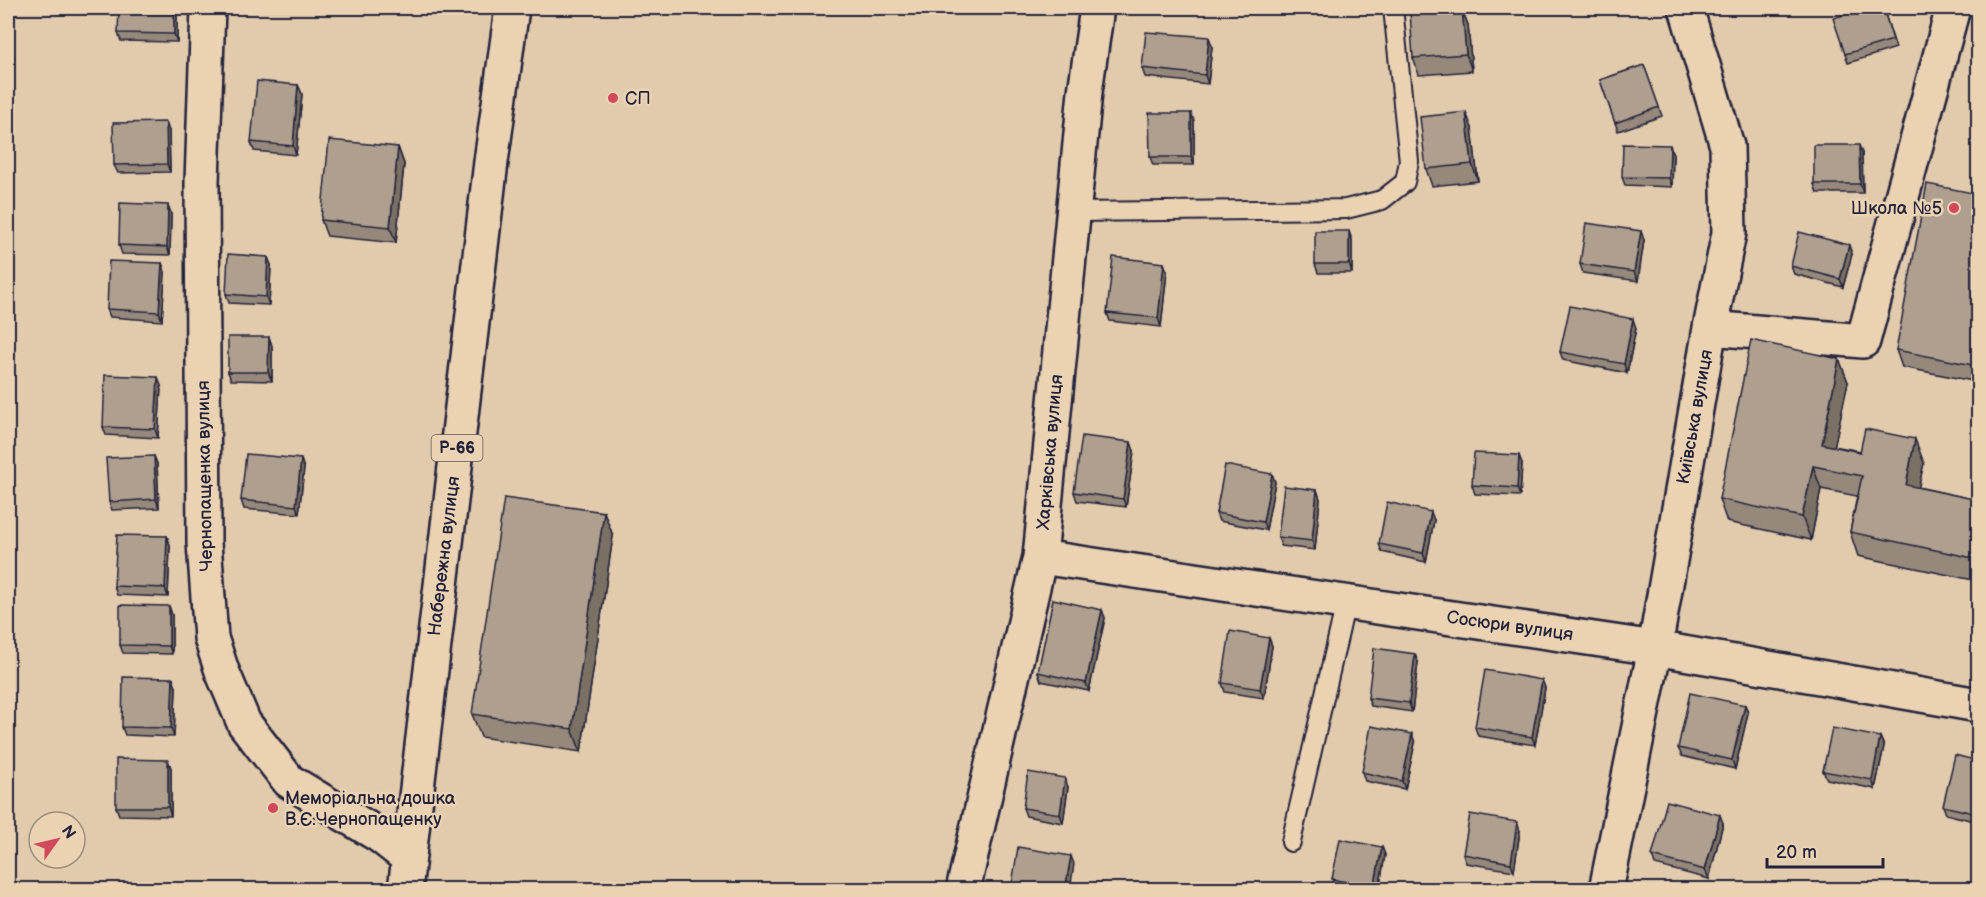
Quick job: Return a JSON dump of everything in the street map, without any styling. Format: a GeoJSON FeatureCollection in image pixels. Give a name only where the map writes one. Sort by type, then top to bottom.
{"type":"FeatureCollection","features":[{"type":"Feature","properties":{"kind":"street","name":"Чернопащенка вулиця"},"geometry":{"type":"LineString","coordinates":[[208,8],[202,182],[204,543],[211,638],[244,723],[290,781],[380,836],[407,858]]}},
{"type":"Feature","properties":{"kind":"street","name":"Набережна вулиця"},"geometry":{"type":"LineString","coordinates":[[405,890],[491,162],[512,8]]}},
{"type":"Feature","properties":{"kind":"street","name":"Харківська вулиця"},"geometry":{"type":"LineString","coordinates":[[963,890],[1040,557],[1085,92],[1097,8]]}},
{"type":"Feature","properties":{"kind":"street"},"geometry":{"type":"LineString","coordinates":[[1686,8],[1727,146],[1729,233],[1710,328]]}},
{"type":"Feature","properties":{"kind":"street","name":"Київська вулиця"},"geometry":{"type":"LineString","coordinates":[[1606,890],[1654,648],[1710,328],[1863,341],[1953,8]]}},
{"type":"Feature","properties":{"kind":"street","name":"Сосюри вулиця"},"geometry":{"type":"LineString","coordinates":[[1040,557],[1654,648],[1978,705]]}},
{"type":"Feature","properties":{"kind":"lane"},"geometry":{"type":"LineString","coordinates":[[1073,212],[1346,209],[1382,200],[1405,182],[1409,161],[1393,8]]}},
{"type":"Feature","properties":{"kind":"lane"},"geometry":{"type":"LineString","coordinates":[[1291,842],[1346,602]]}},
{"type":"Feature","properties":{"kind":"building"},"geometry":{"type":"Polygon","coordinates":[[[119,8],[174,8],[174,34],[118,33],[119,8]]]}},
{"type":"Feature","properties":{"kind":"building"},"geometry":{"type":"Polygon","coordinates":[[[1869,8],[1883,8],[1893,40],[1845,54],[1833,18],[1869,8]]]}},
{"type":"Feature","properties":{"kind":"building"},"geometry":{"type":"Polygon","coordinates":[[[1462,9],[1466,54],[1413,58],[1410,12],[1462,9]]]}},
{"type":"Feature","properties":{"kind":"building"},"geometry":{"type":"Polygon","coordinates":[[[1146,32],[1209,37],[1205,75],[1142,68],[1146,32]]]}},
{"type":"Feature","properties":{"kind":"building"},"geometry":{"type":"Polygon","coordinates":[[[1644,65],[1659,107],[1615,123],[1600,80],[1644,65]]]}},
{"type":"Feature","properties":{"kind":"building"},"geometry":{"type":"Polygon","coordinates":[[[257,81],[298,85],[293,146],[251,142],[257,81]]]}},
{"type":"Feature","properties":{"kind":"building"},"geometry":{"type":"Polygon","coordinates":[[[1466,112],[1472,164],[1426,169],[1420,117],[1466,112]]]}},
{"type":"Feature","properties":{"kind":"building"},"geometry":{"type":"Polygon","coordinates":[[[1149,113],[1191,113],[1191,157],[1150,157],[1149,113]]]}},
{"type":"Feature","properties":{"kind":"building"},"geometry":{"type":"Polygon","coordinates":[[[166,122],[167,164],[114,165],[113,123],[166,122]]]}},
{"type":"Feature","properties":{"kind":"building"},"geometry":{"type":"Polygon","coordinates":[[[329,140],[398,147],[390,227],[321,220],[329,140]]]}},
{"type":"Feature","properties":{"kind":"building"},"geometry":{"type":"Polygon","coordinates":[[[1623,144],[1670,145],[1669,178],[1622,177],[1623,144]]]}},
{"type":"Feature","properties":{"kind":"building"},"geometry":{"type":"Polygon","coordinates":[[[1814,145],[1859,145],[1860,184],[1814,184],[1814,145]]]}},
{"type":"Feature","properties":{"kind":"building"},"geometry":{"type":"Polygon","coordinates":[[[1927,184],[1978,194],[1978,366],[1896,350],[1927,184]]]}},
{"type":"Feature","properties":{"kind":"building"},"geometry":{"type":"Polygon","coordinates":[[[120,203],[168,205],[167,247],[119,245],[120,203]]]}},
{"type":"Feature","properties":{"kind":"building"},"geometry":{"type":"Polygon","coordinates":[[[1586,223],[1641,231],[1634,272],[1580,264],[1586,223]]]}},
{"type":"Feature","properties":{"kind":"building"},"geometry":{"type":"Polygon","coordinates":[[[1315,231],[1349,231],[1349,264],[1315,264],[1315,231]]]}},
{"type":"Feature","properties":{"kind":"building"},"geometry":{"type":"Polygon","coordinates":[[[1799,232],[1849,245],[1840,279],[1791,266],[1799,232]]]}},
{"type":"Feature","properties":{"kind":"building"},"geometry":{"type":"Polygon","coordinates":[[[228,254],[268,257],[266,297],[226,294],[228,254]]]}},
{"type":"Feature","properties":{"kind":"building"},"geometry":{"type":"Polygon","coordinates":[[[1113,257],[1164,263],[1158,318],[1107,313],[1113,257]]]}},
{"type":"Feature","properties":{"kind":"building"},"geometry":{"type":"Polygon","coordinates":[[[109,261],[162,263],[159,312],[107,309],[109,261]]]}},
{"type":"Feature","properties":{"kind":"building"},"geometry":{"type":"Polygon","coordinates":[[[1570,306],[1633,319],[1624,364],[1560,352],[1570,306]]]}},
{"type":"Feature","properties":{"kind":"building"},"geometry":{"type":"Polygon","coordinates":[[[228,337],[269,337],[268,372],[228,372],[228,337]]]}},
{"type":"Feature","properties":{"kind":"building"},"geometry":{"type":"Polygon","coordinates":[[[1751,340],[1839,359],[1822,444],[1860,452],[1865,429],[1915,439],[1906,485],[1978,500],[1978,559],[1850,532],[1862,476],[1813,466],[1802,517],[1719,499],[1751,340]]]}},
{"type":"Feature","properties":{"kind":"building"},"geometry":{"type":"Polygon","coordinates":[[[105,375],[158,377],[155,429],[103,427],[105,375]]]}},
{"type":"Feature","properties":{"kind":"building"},"geometry":{"type":"Polygon","coordinates":[[[1082,436],[1131,442],[1123,499],[1074,492],[1082,436]]]}},
{"type":"Feature","properties":{"kind":"building"},"geometry":{"type":"Polygon","coordinates":[[[1474,453],[1519,455],[1517,488],[1472,485],[1474,453]]]}},
{"type":"Feature","properties":{"kind":"building"},"geometry":{"type":"Polygon","coordinates":[[[246,454],[301,459],[296,506],[241,500],[246,454]]]}},
{"type":"Feature","properties":{"kind":"building"},"geometry":{"type":"Polygon","coordinates":[[[154,456],[156,499],[109,502],[106,458],[154,456]]]}},
{"type":"Feature","properties":{"kind":"building"},"geometry":{"type":"Polygon","coordinates":[[[1225,465],[1272,474],[1263,522],[1216,513],[1225,465]]]}},
{"type":"Feature","properties":{"kind":"building"},"geometry":{"type":"Polygon","coordinates":[[[1284,486],[1317,490],[1312,541],[1278,537],[1284,486]]]}},
{"type":"Feature","properties":{"kind":"building"},"geometry":{"type":"Polygon","coordinates":[[[504,498],[604,512],[572,729],[472,714],[504,498]]]}},
{"type":"Feature","properties":{"kind":"building"},"geometry":{"type":"Polygon","coordinates":[[[1387,502],[1431,512],[1423,553],[1379,544],[1387,502]]]}},
{"type":"Feature","properties":{"kind":"building"},"geometry":{"type":"Polygon","coordinates":[[[117,535],[167,536],[165,588],[114,586],[117,535]]]}},
{"type":"Feature","properties":{"kind":"building"},"geometry":{"type":"Polygon","coordinates":[[[1053,599],[1102,610],[1086,683],[1038,672],[1053,599]]]}},
{"type":"Feature","properties":{"kind":"building"},"geometry":{"type":"Polygon","coordinates":[[[120,605],[169,606],[169,646],[120,645],[120,605]]]}},
{"type":"Feature","properties":{"kind":"building"},"geometry":{"type":"Polygon","coordinates":[[[1230,631],[1269,638],[1260,689],[1222,683],[1230,631]]]}},
{"type":"Feature","properties":{"kind":"building"},"geometry":{"type":"Polygon","coordinates":[[[1374,648],[1415,654],[1409,703],[1368,698],[1374,648]]]}},
{"type":"Feature","properties":{"kind":"building"},"geometry":{"type":"Polygon","coordinates":[[[1485,670],[1542,680],[1532,737],[1475,727],[1485,670]]]}},
{"type":"Feature","properties":{"kind":"building"},"geometry":{"type":"Polygon","coordinates":[[[123,677],[173,678],[171,728],[122,727],[123,677]]]}},
{"type":"Feature","properties":{"kind":"building"},"geometry":{"type":"Polygon","coordinates":[[[1690,693],[1745,705],[1732,760],[1678,748],[1690,693]]]}},
{"type":"Feature","properties":{"kind":"building"},"geometry":{"type":"Polygon","coordinates":[[[1371,726],[1412,734],[1402,781],[1362,772],[1371,726]]]}},
{"type":"Feature","properties":{"kind":"building"},"geometry":{"type":"Polygon","coordinates":[[[1832,728],[1880,737],[1872,780],[1823,771],[1832,728]]]}},
{"type":"Feature","properties":{"kind":"building"},"geometry":{"type":"Polygon","coordinates":[[[1955,755],[1978,761],[1978,814],[1943,806],[1955,755]]]}},
{"type":"Feature","properties":{"kind":"building"},"geometry":{"type":"Polygon","coordinates":[[[116,759],[168,760],[168,807],[116,807],[116,759]]]}},
{"type":"Feature","properties":{"kind":"building"},"geometry":{"type":"Polygon","coordinates":[[[1028,772],[1065,778],[1060,814],[1023,808],[1028,772]]]}},
{"type":"Feature","properties":{"kind":"building"},"geometry":{"type":"Polygon","coordinates":[[[1667,801],[1720,815],[1705,870],[1652,856],[1667,801]]]}},
{"type":"Feature","properties":{"kind":"building"},"geometry":{"type":"Polygon","coordinates":[[[1470,814],[1517,822],[1511,863],[1463,854],[1470,814]]]}},
{"type":"Feature","properties":{"kind":"building"},"geometry":{"type":"Polygon","coordinates":[[[1340,839],[1382,847],[1374,888],[1332,879],[1340,839]]]}},
{"type":"Feature","properties":{"kind":"building"},"geometry":{"type":"Polygon","coordinates":[[[1018,847],[1071,856],[1065,890],[1011,890],[1018,847]]]}},
{"type":"Feature","properties":{"kind":"place","name":"СП"},"geometry":{"type":"Point","coordinates":[613,98]}},
{"type":"Feature","properties":{"kind":"place","name":"Школа №5"},"geometry":{"type":"Point","coordinates":[1954,208]}},
{"type":"Feature","properties":{"kind":"place","name":"Меморіальна дошка В.Є.Чернопащенку"},"geometry":{"type":"Point","coordinates":[273,808]}}]}
